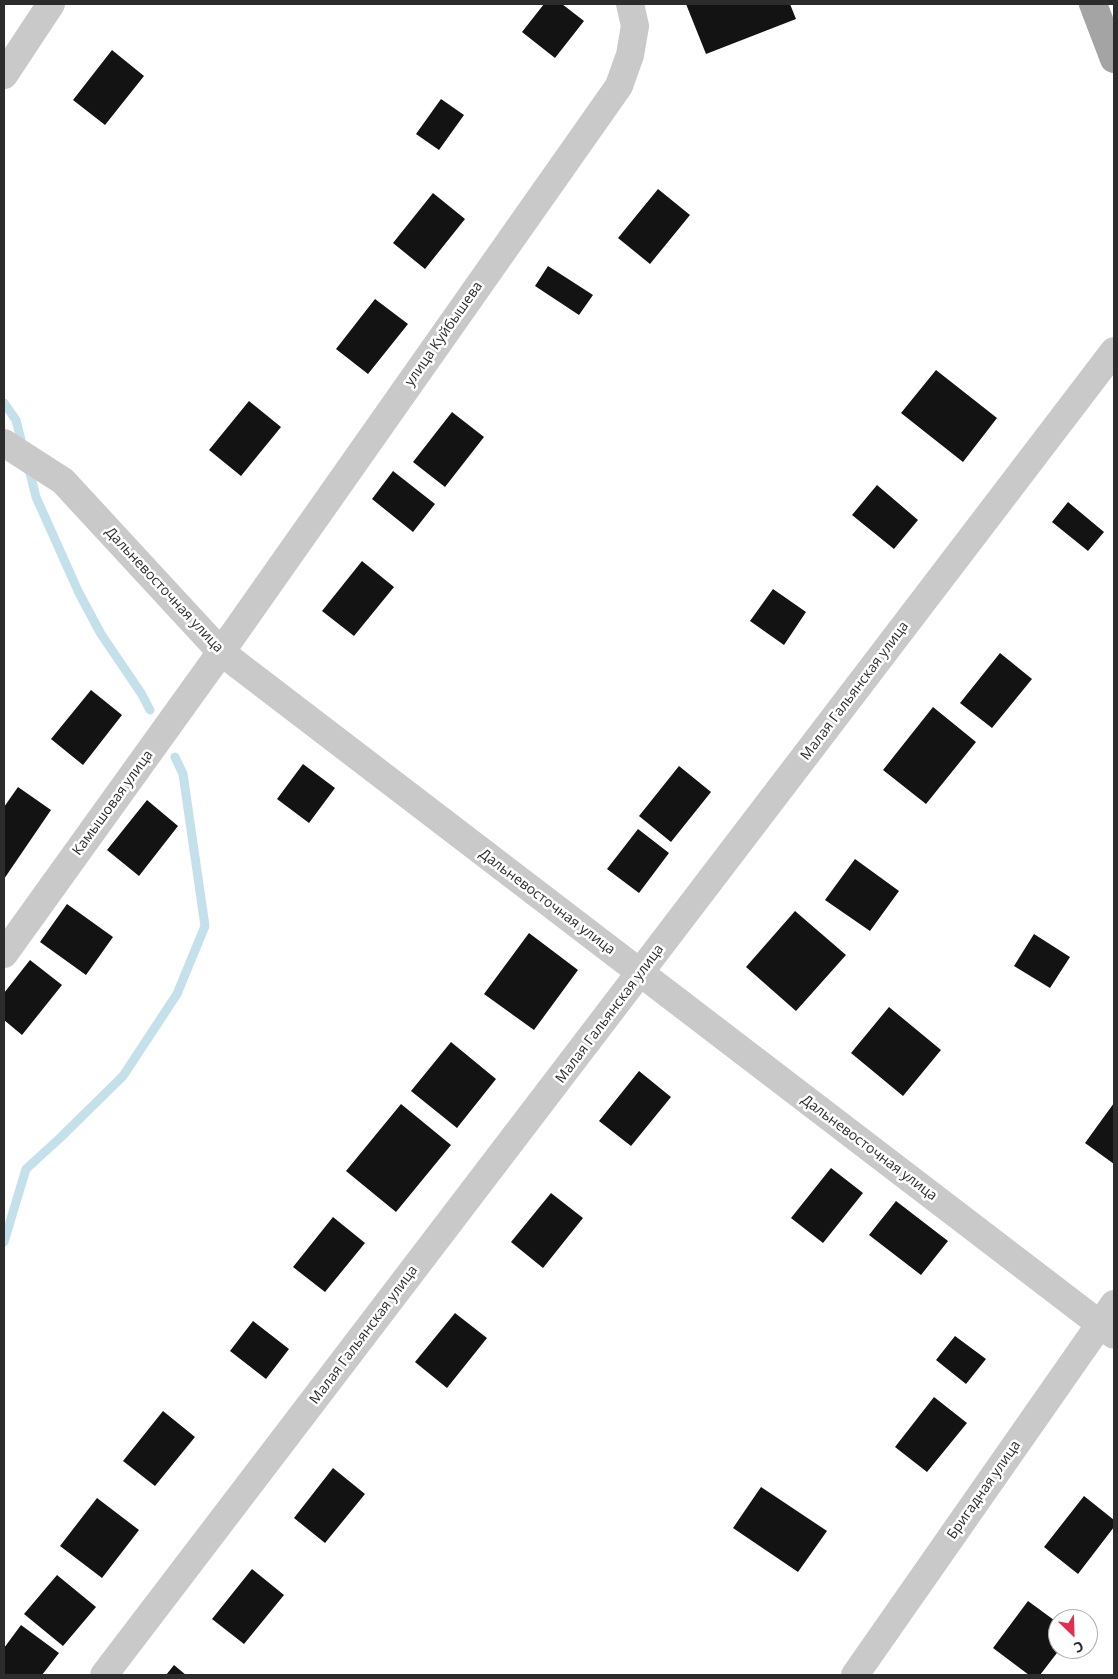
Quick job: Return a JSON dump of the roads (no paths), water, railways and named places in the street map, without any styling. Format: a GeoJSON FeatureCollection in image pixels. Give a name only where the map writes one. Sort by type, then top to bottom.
{"type":"FeatureCollection","features":[{"type":"Feature","properties":{"kind":"main road"},"geometry":{"type":"LineString","coordinates":[[1093,4],[1114,59]]}},
{"type":"Feature","properties":{"kind":"street"},"geometry":{"type":"LineString","coordinates":[[4,75],[51,4]]}},
{"type":"Feature","properties":{"kind":"street","name":"улица Куйбышева"},"geometry":{"type":"LineString","coordinates":[[221,652],[618,86],[630,56],[635,26],[630,4]]}},
{"type":"Feature","properties":{"kind":"street","name":"Малая Гальянская улица"},"geometry":{"type":"LineString","coordinates":[[104,1675],[1114,351]]}},
{"type":"Feature","properties":{"kind":"street","name":"Дальневосточная улица"},"geometry":{"type":"LineString","coordinates":[[4,443],[63,481],[221,652],[641,973],[1109,1321]]}},
{"type":"Feature","properties":{"kind":"street","name":"Камышовая улица"},"geometry":{"type":"LineString","coordinates":[[4,954],[221,652]]}},
{"type":"Feature","properties":{"kind":"street","name":"Бригадная улица"},"geometry":{"type":"LineString","coordinates":[[855,1675],[1109,1321]]}},
{"type":"Feature","properties":{"kind":"waterway"},"geometry":{"type":"LineString","coordinates":[[4,403],[16,420],[23,448]]}},
{"type":"Feature","properties":{"kind":"waterway"},"geometry":{"type":"LineString","coordinates":[[28,465],[36,497],[79,593],[101,634],[141,693],[150,710]]}},
{"type":"Feature","properties":{"kind":"waterway"},"geometry":{"type":"LineString","coordinates":[[4,1242],[26,1169],[123,1076],[177,994],[205,926],[183,774],[175,757]]}}]}
